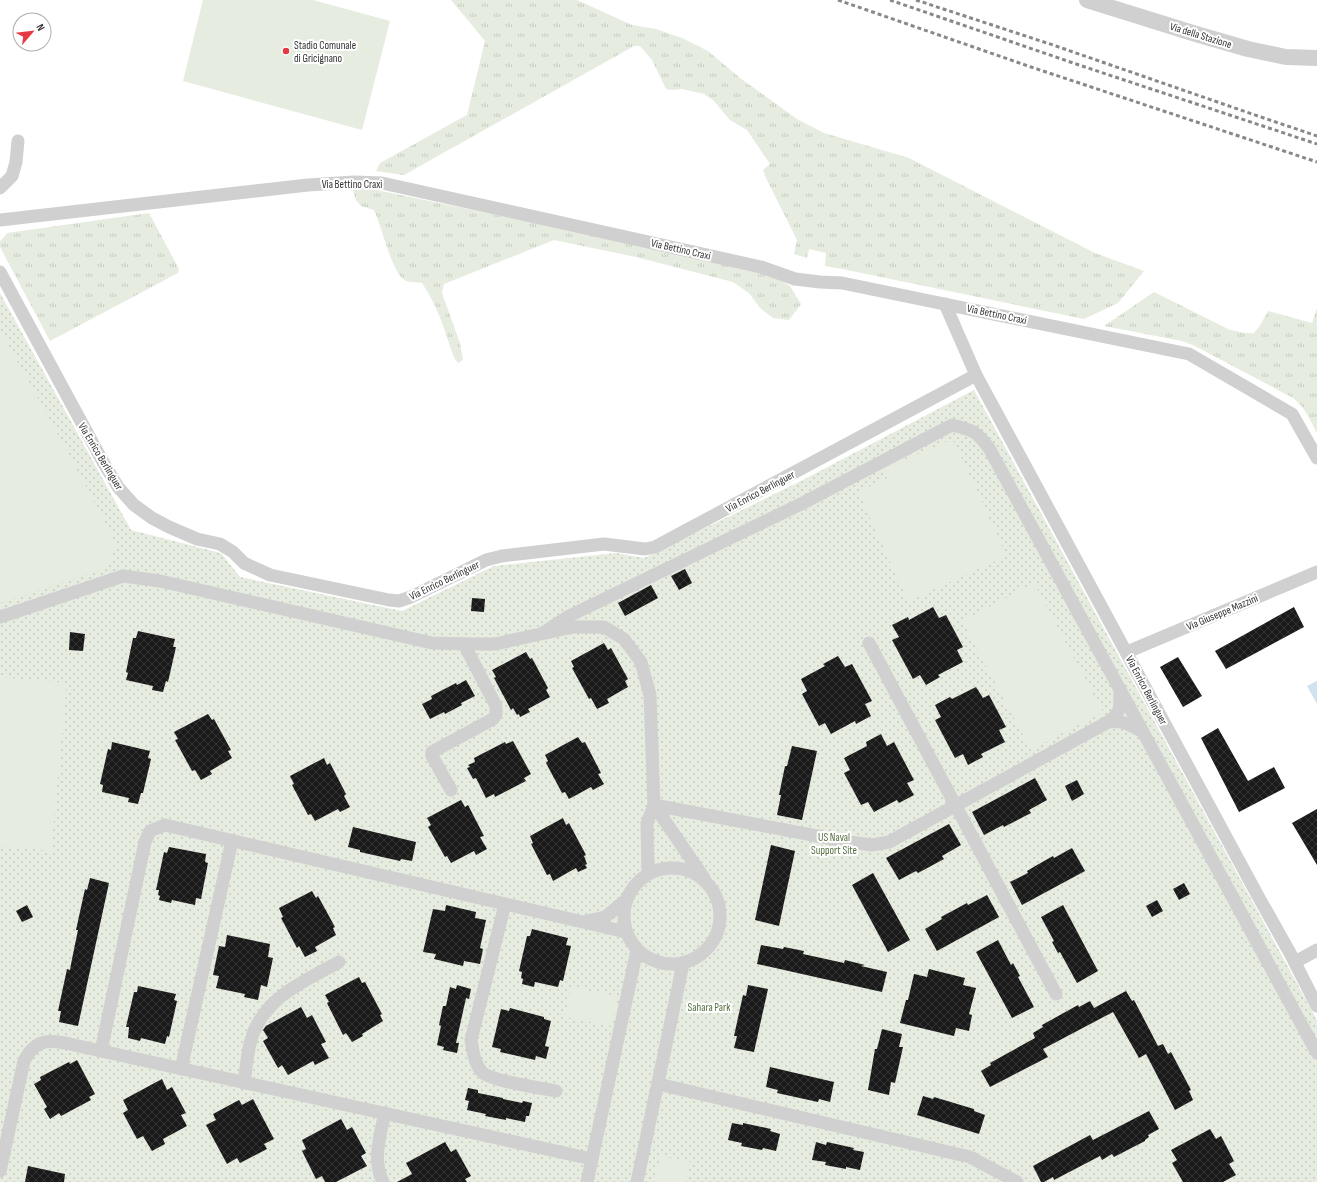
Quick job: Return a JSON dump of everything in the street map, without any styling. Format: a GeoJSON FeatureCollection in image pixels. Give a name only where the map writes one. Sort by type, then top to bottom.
{"type":"FeatureCollection","features":[{"type":"Feature","properties":{"kind":"street","name":"Via della Stazione"},"geometry":{"type":"LineString","coordinates":[[1087,0],[1248,49],[1286,58],[1317,58]]}},
{"type":"Feature","properties":{"kind":"street"},"geometry":{"type":"LineString","coordinates":[[0,188],[12,176],[16,162],[18,141]]}},
{"type":"Feature","properties":{"kind":"street","name":"Via Bettino Craxi"},"geometry":{"type":"LineString","coordinates":[[0,220],[308,185],[354,182],[382,183],[761,266],[794,279],[842,283],[1188,354],[1292,414],[1317,458]]}},
{"type":"Feature","properties":{"kind":"street","name":"Via Enrico Berlinguer"},"geometry":{"type":"LineString","coordinates":[[0,272],[103,462],[118,487],[134,505],[169,528],[197,539],[220,544],[233,552],[244,563],[270,574],[389,600],[399,601],[411,597],[486,560],[502,556],[604,544],[645,549],[655,547],[976,375]]}},
{"type":"Feature","properties":{"kind":"street","name":"Via Enrico Berlinguer"},"geometry":{"type":"LineString","coordinates":[[945,304],[976,375],[1295,962],[1317,1006]]}},
{"type":"Feature","properties":{"kind":"street"},"geometry":{"type":"LineString","coordinates":[[543,633],[569,616],[799,505],[952,425],[966,428],[978,434],[989,448],[1120,687],[1317,1053]]}},
{"type":"Feature","properties":{"kind":"street","name":"Via Giuseppe Mazzini"},"geometry":{"type":"LineString","coordinates":[[1127,652],[1317,572]]}},
{"type":"Feature","properties":{"kind":"street"},"geometry":{"type":"LineString","coordinates":[[0,617],[123,576],[160,581],[432,643],[495,644],[573,627],[604,627],[624,639],[642,662],[650,695],[654,805],[647,823],[648,874]]}},
{"type":"Feature","properties":{"kind":"street"},"geometry":{"type":"LineString","coordinates":[[869,643],[1056,994]]}},
{"type":"Feature","properties":{"kind":"street"},"geometry":{"type":"LineString","coordinates":[[451,790],[432,756],[432,752],[493,719],[496,714],[496,706],[464,644]]}},
{"type":"Feature","properties":{"kind":"street"},"geometry":{"type":"LineString","coordinates":[[654,805],[849,842],[872,845],[889,842],[1108,722],[1116,716],[1120,709],[1120,687]]}},
{"type":"Feature","properties":{"kind":"street"},"geometry":{"type":"LineString","coordinates":[[1108,722],[1124,722],[1144,733]]}},
{"type":"Feature","properties":{"kind":"street"},"geometry":{"type":"LineString","coordinates":[[654,805],[711,889],[718,903],[720,919],[717,934],[709,948],[697,958],[683,964],[666,965],[650,960],[637,950],[630,942],[626,932],[623,916],[626,900],[631,890],[648,874],[662,869],[676,868],[690,871],[702,878],[711,889]]}},
{"type":"Feature","properties":{"kind":"street"},"geometry":{"type":"LineString","coordinates":[[101,1051],[145,842],[150,831],[165,825],[626,932]]}},
{"type":"Feature","properties":{"kind":"street"},"geometry":{"type":"LineString","coordinates":[[180,1069],[232,841]]}},
{"type":"Feature","properties":{"kind":"street"},"geometry":{"type":"LineString","coordinates":[[583,922],[605,917],[626,900]]}},
{"type":"Feature","properties":{"kind":"street"},"geometry":{"type":"LineString","coordinates":[[505,904],[471,1040],[474,1060],[482,1073],[497,1079],[556,1091]]}},
{"type":"Feature","properties":{"kind":"street"},"geometry":{"type":"LineString","coordinates":[[587,1182],[637,950]]}},
{"type":"Feature","properties":{"kind":"street"},"geometry":{"type":"LineString","coordinates":[[1295,962],[1317,950]]}},
{"type":"Feature","properties":{"kind":"street"},"geometry":{"type":"LineString","coordinates":[[244,1082],[250,1041],[256,1026],[266,1010],[280,996],[294,986],[339,962]]}},
{"type":"Feature","properties":{"kind":"street"},"geometry":{"type":"LineString","coordinates":[[637,1182],[683,964]]}},
{"type":"Feature","properties":{"kind":"street"},"geometry":{"type":"LineString","coordinates":[[0,1171],[24,1061],[29,1052],[39,1044],[48,1040],[592,1159]]}},
{"type":"Feature","properties":{"kind":"street"},"geometry":{"type":"LineString","coordinates":[[658,1084],[970,1157],[1017,1182]]}},
{"type":"Feature","properties":{"kind":"street"},"geometry":{"type":"LineString","coordinates":[[383,1182],[377,1162],[378,1145],[385,1114]]}},
{"type":"Feature","properties":{"kind":"green space","name":"Stadio Comunale di Gricignano"},"geometry":{"type":"Polygon","coordinates":[[[203,0],[313,0],[390,21],[362,130],[183,81],[203,0]]]}},
{"type":"Feature","properties":{"kind":"green space"},"geometry":{"type":"Polygon","coordinates":[[[451,0],[577,0],[632,25],[656,29],[682,38],[708,51],[740,78],[797,119],[824,133],[909,158],[1095,253],[1144,271],[1118,303],[1084,319],[825,266],[826,253],[809,249],[807,258],[794,254],[797,240],[763,170],[770,164],[747,130],[730,120],[713,100],[704,94],[682,89],[666,89],[652,60],[640,46],[634,46],[404,175],[376,171],[380,163],[467,115],[485,41],[451,0]]]}},
{"type":"Feature","properties":{"kind":"green space"},"geometry":{"type":"Polygon","coordinates":[[[362,187],[579,232],[771,275],[790,286],[801,304],[789,320],[773,318],[760,308],[750,294],[733,282],[636,257],[554,240],[444,284],[442,293],[460,343],[463,360],[458,363],[454,358],[441,319],[428,292],[422,283],[407,281],[399,274],[391,257],[374,210],[361,206],[356,200],[352,188],[362,187]]]}},
{"type":"Feature","properties":{"kind":"green space"},"geometry":{"type":"Polygon","coordinates":[[[149,213],[179,269],[178,273],[50,341],[0,247],[0,242],[7,233],[149,213]]]}},
{"type":"Feature","properties":{"kind":"green space"},"geometry":{"type":"Polygon","coordinates":[[[1154,292],[1230,330],[1248,333],[1254,333],[1268,311],[1312,323],[1317,308],[1317,433],[1304,410],[1293,398],[1195,346],[1182,341],[1104,326],[1154,292]]]}},
{"type":"Feature","properties":{"kind":"green space","name":"US Naval Support Site"},"geometry":{"type":"Polygon","coordinates":[[[0,293],[131,530],[221,553],[240,577],[402,611],[494,566],[616,553],[644,558],[803,480],[974,390],[1317,1020],[1317,1182],[0,1182],[0,293]]]}},
{"type":"Feature","properties":{"kind":"green space"},"geometry":{"type":"Polygon","coordinates":[[[0,330],[117,545],[106,568],[0,603],[0,330]]]}},
{"type":"Feature","properties":{"kind":"green space"},"geometry":{"type":"Polygon","coordinates":[[[953,439],[1007,556],[908,601],[858,492],[889,477],[884,468],[953,439]]]}},
{"type":"Feature","properties":{"kind":"green space"},"geometry":{"type":"Polygon","coordinates":[[[1034,583],[1103,712],[1031,750],[962,621],[1034,583]]]}},
{"type":"Feature","properties":{"kind":"green space"},"geometry":{"type":"Polygon","coordinates":[[[0,677],[67,683],[51,851],[0,846],[0,677]]]}},
{"type":"Feature","properties":{"kind":"green space"},"geometry":{"type":"Polygon","coordinates":[[[571,987],[618,996],[612,1026],[565,1017],[571,987]]]}},
{"type":"Feature","properties":{"kind":"green space"},"geometry":{"type":"Polygon","coordinates":[[[660,1156],[691,1162],[686,1182],[654,1182],[660,1156]]]}},
{"type":"Feature","properties":{"kind":"water"},"geometry":{"type":"Polygon","coordinates":[[[1317,681],[1317,704],[1307,686],[1317,681]]]}},
{"type":"Feature","properties":{"kind":"building"},"geometry":{"type":"Polygon","coordinates":[[[685,569],[692,583],[679,590],[671,576],[685,569]]]}},
{"type":"Feature","properties":{"kind":"building"},"geometry":{"type":"Polygon","coordinates":[[[651,585],[658,598],[625,616],[618,603],[651,585]]]}},
{"type":"Feature","properties":{"kind":"building"},"geometry":{"type":"Polygon","coordinates":[[[472,598],[485,599],[484,612],[471,611],[472,598]]]}},
{"type":"Feature","properties":{"kind":"building"},"geometry":{"type":"Polygon","coordinates":[[[933,607],[939,618],[946,615],[963,647],[957,650],[963,662],[938,675],[940,677],[926,685],[920,675],[913,679],[892,640],[899,637],[892,625],[908,617],[909,620],[933,607]]]}},
{"type":"Feature","properties":{"kind":"building"},"geometry":{"type":"Polygon","coordinates":[[[1294,607],[1304,627],[1226,669],[1215,651],[1294,607]]]}},
{"type":"Feature","properties":{"kind":"building"},"geometry":{"type":"Polygon","coordinates":[[[138,631],[175,639],[173,647],[176,647],[168,682],[166,681],[163,692],[152,690],[153,686],[126,680],[128,673],[126,672],[133,638],[136,638],[138,631]]]}},
{"type":"Feature","properties":{"kind":"building"},"geometry":{"type":"Polygon","coordinates":[[[70,632],[85,634],[83,651],[69,650],[70,632]]]}},
{"type":"Feature","properties":{"kind":"building"},"geometry":{"type":"Polygon","coordinates":[[[604,643],[608,650],[611,648],[628,679],[625,681],[628,687],[607,699],[609,703],[597,709],[591,698],[589,699],[572,668],[574,667],[571,661],[604,643]]]}},
{"type":"Feature","properties":{"kind":"building"},"geometry":{"type":"Polygon","coordinates":[[[526,652],[530,659],[532,658],[548,688],[546,690],[550,697],[528,709],[530,712],[520,717],[513,708],[511,710],[494,678],[496,677],[492,670],[526,652]]]}},
{"type":"Feature","properties":{"kind":"building"},"geometry":{"type":"Polygon","coordinates":[[[838,656],[845,667],[852,664],[872,701],[865,704],[871,716],[856,724],[855,721],[831,734],[825,723],[819,726],[802,694],[807,691],[801,679],[825,666],[823,664],[838,656]]]}},
{"type":"Feature","properties":{"kind":"building"},"geometry":{"type":"Polygon","coordinates":[[[1178,657],[1202,696],[1183,707],[1160,667],[1178,657]]]}},
{"type":"Feature","properties":{"kind":"building"},"geometry":{"type":"Polygon","coordinates":[[[466,680],[475,696],[461,703],[462,705],[445,714],[444,712],[430,719],[422,704],[432,699],[431,696],[456,683],[457,685],[466,680]]]}},
{"type":"Feature","properties":{"kind":"building"},"geometry":{"type":"Polygon","coordinates":[[[976,687],[983,698],[989,695],[1006,727],[999,730],[1005,742],[981,754],[983,757],[968,765],[963,754],[955,758],[935,720],[941,717],[935,705],[950,697],[952,699],[976,687]]]}},
{"type":"Feature","properties":{"kind":"building"},"geometry":{"type":"Polygon","coordinates":[[[208,714],[212,720],[214,719],[231,750],[228,751],[232,758],[210,771],[212,774],[201,780],[195,770],[192,771],[175,740],[178,739],[174,732],[208,714]]]}},
{"type":"Feature","properties":{"kind":"building"},"geometry":{"type":"Polygon","coordinates":[[[1218,728],[1248,781],[1274,767],[1285,788],[1239,812],[1201,738],[1218,728]]]}},
{"type":"Feature","properties":{"kind":"building"},"geometry":{"type":"Polygon","coordinates":[[[881,734],[887,746],[894,742],[914,780],[907,783],[914,795],[899,803],[897,800],[874,812],[868,802],[861,805],[844,773],[850,770],[844,758],[867,746],[866,742],[881,734]]]}},
{"type":"Feature","properties":{"kind":"building"},"geometry":{"type":"Polygon","coordinates":[[[578,737],[582,743],[585,742],[601,773],[598,774],[604,784],[593,790],[591,787],[569,799],[565,792],[562,793],[546,763],[548,761],[545,755],[578,737]]]}},
{"type":"Feature","properties":{"kind":"building"},"geometry":{"type":"Polygon","coordinates":[[[513,741],[531,774],[524,778],[526,781],[495,797],[494,794],[486,798],[476,778],[473,779],[467,768],[470,767],[468,765],[475,762],[474,758],[505,742],[506,744],[513,741]]]}},
{"type":"Feature","properties":{"kind":"building"},"geometry":{"type":"Polygon","coordinates":[[[112,742],[150,751],[148,758],[151,759],[143,793],[141,793],[138,804],[128,802],[129,798],[102,792],[103,785],[100,784],[108,749],[111,750],[112,742]]]}},
{"type":"Feature","properties":{"kind":"building"},"geometry":{"type":"Polygon","coordinates":[[[792,746],[817,751],[802,820],[777,815],[781,795],[779,795],[785,766],[787,766],[792,746]]]}},
{"type":"Feature","properties":{"kind":"building"},"geometry":{"type":"Polygon","coordinates":[[[324,758],[327,765],[330,763],[346,794],[344,796],[350,807],[340,812],[338,809],[315,821],[311,814],[308,815],[292,785],[294,784],[290,776],[324,758]]]}},
{"type":"Feature","properties":{"kind":"building"},"geometry":{"type":"Polygon","coordinates":[[[1035,778],[1047,800],[1029,810],[1031,813],[1004,827],[1003,825],[984,835],[972,812],[1035,778]]]}},
{"type":"Feature","properties":{"kind":"building"},"geometry":{"type":"Polygon","coordinates":[[[1077,780],[1084,794],[1072,801],[1065,786],[1077,780]]]}},
{"type":"Feature","properties":{"kind":"building"},"geometry":{"type":"Polygon","coordinates":[[[461,800],[465,807],[468,805],[484,836],[480,837],[487,849],[476,855],[474,851],[451,863],[447,856],[445,857],[428,827],[431,825],[427,818],[461,800]]]}},
{"type":"Feature","properties":{"kind":"building"},"geometry":{"type":"Polygon","coordinates":[[[1317,809],[1317,865],[1292,823],[1317,809]]]}},
{"type":"Feature","properties":{"kind":"building"},"geometry":{"type":"Polygon","coordinates":[[[563,818],[566,825],[569,823],[586,855],[584,856],[587,864],[585,865],[587,868],[578,872],[576,868],[553,881],[550,874],[547,875],[531,844],[533,843],[530,836],[563,818]]]}},
{"type":"Feature","properties":{"kind":"building"},"geometry":{"type":"Polygon","coordinates":[[[949,824],[961,845],[942,856],[944,859],[918,873],[916,871],[899,880],[886,858],[949,824]]]}},
{"type":"Feature","properties":{"kind":"building"},"geometry":{"type":"Polygon","coordinates":[[[353,827],[416,842],[412,861],[401,859],[400,861],[360,852],[360,850],[348,847],[353,827]]]}},
{"type":"Feature","properties":{"kind":"building"},"geometry":{"type":"Polygon","coordinates":[[[771,845],[795,851],[779,926],[755,920],[771,845]]]}},
{"type":"Feature","properties":{"kind":"building"},"geometry":{"type":"Polygon","coordinates":[[[169,847],[206,854],[205,862],[208,863],[201,899],[196,898],[195,905],[172,900],[171,903],[159,900],[159,890],[156,890],[164,852],[167,853],[169,847]]]}},
{"type":"Feature","properties":{"kind":"building"},"geometry":{"type":"Polygon","coordinates":[[[1072,848],[1085,871],[1022,905],[1010,882],[1028,873],[1027,871],[1053,856],[1054,858],[1072,848]]]}},
{"type":"Feature","properties":{"kind":"building"},"geometry":{"type":"Polygon","coordinates":[[[873,873],[910,940],[888,952],[852,885],[873,873]]]}},
{"type":"Feature","properties":{"kind":"building"},"geometry":{"type":"Polygon","coordinates":[[[90,878],[109,883],[78,1026],[59,1022],[61,1011],[58,1011],[67,969],[70,970],[78,930],[76,930],[85,889],[87,890],[90,878]]]}},
{"type":"Feature","properties":{"kind":"building"},"geometry":{"type":"Polygon","coordinates":[[[1184,883],[1190,894],[1179,900],[1173,889],[1184,883]]]}},
{"type":"Feature","properties":{"kind":"building"},"geometry":{"type":"Polygon","coordinates":[[[312,891],[316,898],[318,896],[335,927],[333,928],[336,935],[315,947],[317,951],[305,957],[299,946],[297,948],[281,918],[283,917],[279,908],[312,891]]]}},
{"type":"Feature","properties":{"kind":"building"},"geometry":{"type":"Polygon","coordinates":[[[987,895],[999,917],[937,951],[925,929],[942,919],[941,917],[967,903],[968,905],[987,895]]]}},
{"type":"Feature","properties":{"kind":"building"},"geometry":{"type":"Polygon","coordinates":[[[1157,900],[1163,911],[1152,917],[1146,906],[1157,900]]]}},
{"type":"Feature","properties":{"kind":"building"},"geometry":{"type":"Polygon","coordinates":[[[27,905],[33,917],[22,922],[16,911],[27,905]]]}},
{"type":"Feature","properties":{"kind":"building"},"geometry":{"type":"Polygon","coordinates":[[[446,905],[476,912],[475,918],[486,920],[480,948],[483,949],[480,964],[464,961],[463,966],[434,959],[436,954],[423,952],[433,909],[445,911],[446,905]]]}},
{"type":"Feature","properties":{"kind":"building"},"geometry":{"type":"Polygon","coordinates":[[[1063,905],[1098,971],[1077,983],[1060,952],[1058,953],[1052,942],[1054,941],[1041,917],[1063,905]]]}},
{"type":"Feature","properties":{"kind":"building"},"geometry":{"type":"Polygon","coordinates":[[[532,929],[568,938],[566,945],[571,946],[563,981],[560,980],[558,987],[535,982],[534,987],[522,984],[522,972],[519,971],[527,936],[530,936],[532,929]]]}},
{"type":"Feature","properties":{"kind":"building"},"geometry":{"type":"Polygon","coordinates":[[[227,935],[270,944],[268,957],[273,958],[267,987],[261,985],[258,1000],[244,997],[245,994],[216,988],[219,976],[213,975],[219,946],[225,947],[227,935]]]}},
{"type":"Feature","properties":{"kind":"building"},"geometry":{"type":"Polygon","coordinates":[[[998,940],[1011,965],[1013,963],[1020,976],[1018,977],[1034,1007],[1012,1018],[976,952],[998,940]]]}},
{"type":"Feature","properties":{"kind":"building"},"geometry":{"type":"Polygon","coordinates":[[[761,945],[804,951],[803,954],[844,963],[845,960],[865,965],[861,966],[887,972],[882,992],[757,964],[761,945]]]}},
{"type":"Feature","properties":{"kind":"building"},"geometry":{"type":"Polygon","coordinates":[[[929,969],[965,978],[963,985],[976,988],[969,1014],[972,1015],[969,1031],[956,1028],[954,1036],[900,1023],[906,1000],[908,1000],[914,974],[927,977],[929,969]]]}},
{"type":"Feature","properties":{"kind":"building"},"geometry":{"type":"Polygon","coordinates":[[[359,977],[362,983],[365,982],[382,1014],[380,1015],[383,1021],[362,1034],[363,1036],[352,1042],[346,1033],[343,1035],[327,1003],[329,1002],[325,995],[359,977]]]}},
{"type":"Feature","properties":{"kind":"building"},"geometry":{"type":"Polygon","coordinates":[[[457,985],[471,989],[469,999],[466,998],[456,1043],[459,1043],[457,1053],[443,1050],[444,1047],[437,1045],[443,1006],[446,1006],[450,987],[456,989],[457,985]]]}},
{"type":"Feature","properties":{"kind":"building"},"geometry":{"type":"Polygon","coordinates":[[[748,985],[768,989],[754,1052],[734,1048],[737,1036],[734,1036],[743,995],[746,996],[748,985]]]}},
{"type":"Feature","properties":{"kind":"building"},"geometry":{"type":"Polygon","coordinates":[[[138,986],[176,994],[174,1000],[177,1001],[169,1037],[167,1036],[165,1044],[141,1038],[140,1041],[128,1038],[129,1027],[126,1027],[134,992],[137,992],[138,986]]]}},
{"type":"Feature","properties":{"kind":"building"},"geometry":{"type":"Polygon","coordinates":[[[1126,991],[1132,1001],[1134,1000],[1158,1046],[1163,1044],[1168,1054],[1171,1052],[1191,1090],[1189,1091],[1193,1100],[1175,1110],[1146,1054],[1139,1058],[1113,1012],[1043,1049],[1048,1057],[990,1087],[981,1071],[991,1065],[990,1063],[1035,1038],[1033,1033],[1043,1027],[1042,1025],[1078,1005],[1079,1007],[1090,1001],[1094,1008],[1126,991]]]}},
{"type":"Feature","properties":{"kind":"building"},"geometry":{"type":"Polygon","coordinates":[[[301,1007],[307,1018],[312,1015],[326,1042],[321,1044],[329,1058],[315,1065],[313,1061],[288,1075],[282,1065],[278,1068],[263,1041],[268,1038],[263,1030],[266,1026],[301,1007]]]}},
{"type":"Feature","properties":{"kind":"building"},"geometry":{"type":"Polygon","coordinates":[[[510,1008],[544,1017],[544,1019],[551,1021],[545,1046],[549,1047],[546,1059],[536,1056],[535,1060],[500,1052],[501,1049],[492,1047],[501,1009],[509,1011],[510,1008]]]}},
{"type":"Feature","properties":{"kind":"building"},"geometry":{"type":"Polygon","coordinates":[[[882,1029],[902,1034],[899,1047],[903,1047],[895,1083],[891,1082],[889,1095],[868,1090],[875,1049],[877,1049],[882,1029]]]}},
{"type":"Feature","properties":{"kind":"building"},"geometry":{"type":"Polygon","coordinates":[[[77,1060],[95,1094],[89,1097],[91,1100],[61,1116],[59,1113],[50,1119],[44,1109],[47,1107],[34,1084],[41,1080],[40,1077],[69,1062],[70,1064],[77,1060]]]}},
{"type":"Feature","properties":{"kind":"building"},"geometry":{"type":"Polygon","coordinates":[[[770,1067],[834,1082],[830,1102],[819,1099],[818,1102],[777,1093],[778,1090],[766,1087],[770,1067]]]}},
{"type":"Feature","properties":{"kind":"building"},"geometry":{"type":"Polygon","coordinates":[[[162,1079],[167,1090],[172,1087],[186,1113],[181,1115],[187,1126],[163,1139],[165,1144],[152,1151],[143,1136],[137,1139],[123,1113],[128,1110],[123,1100],[162,1079]]]}},
{"type":"Feature","properties":{"kind":"building"},"geometry":{"type":"Polygon","coordinates":[[[468,1088],[478,1090],[478,1093],[503,1099],[522,1103],[523,1101],[532,1103],[529,1116],[526,1116],[525,1122],[485,1116],[486,1114],[467,1110],[469,1101],[465,1100],[468,1088]]]}},
{"type":"Feature","properties":{"kind":"building"},"geometry":{"type":"Polygon","coordinates":[[[923,1096],[933,1099],[934,1097],[974,1109],[974,1111],[985,1115],[979,1134],[917,1115],[923,1096]]]}},
{"type":"Feature","properties":{"kind":"building"},"geometry":{"type":"Polygon","coordinates":[[[253,1099],[274,1139],[264,1144],[267,1149],[240,1163],[237,1158],[227,1164],[206,1125],[216,1120],[213,1114],[239,1100],[242,1105],[253,1099]]]}},
{"type":"Feature","properties":{"kind":"building"},"geometry":{"type":"Polygon","coordinates":[[[1149,1111],[1159,1129],[1148,1135],[1149,1137],[1145,1141],[1114,1157],[1112,1154],[1102,1160],[1100,1156],[1054,1180],[1053,1177],[1041,1182],[1033,1166],[1090,1135],[1093,1140],[1149,1111]]]}},
{"type":"Feature","properties":{"kind":"building"},"geometry":{"type":"Polygon","coordinates":[[[341,1119],[347,1130],[352,1127],[366,1153],[361,1156],[367,1166],[336,1182],[325,1182],[322,1176],[316,1179],[302,1151],[306,1149],[302,1140],[341,1119]]]}},
{"type":"Feature","properties":{"kind":"building"},"geometry":{"type":"Polygon","coordinates":[[[732,1123],[743,1125],[743,1123],[771,1129],[770,1131],[780,1134],[776,1151],[741,1146],[742,1143],[728,1140],[732,1123]]]}},
{"type":"Feature","properties":{"kind":"building"},"geometry":{"type":"Polygon","coordinates":[[[1210,1129],[1216,1139],[1221,1136],[1234,1161],[1229,1164],[1236,1175],[1223,1182],[1183,1182],[1172,1163],[1177,1160],[1171,1150],[1210,1129]]]}},
{"type":"Feature","properties":{"kind":"building"},"geometry":{"type":"Polygon","coordinates":[[[445,1142],[451,1152],[456,1149],[471,1176],[465,1179],[467,1182],[397,1182],[412,1174],[406,1163],[445,1142]]]}},
{"type":"Feature","properties":{"kind":"building"},"geometry":{"type":"Polygon","coordinates":[[[816,1142],[826,1145],[827,1142],[854,1148],[853,1150],[864,1152],[860,1170],[825,1165],[826,1162],[812,1160],[816,1142]]]}},
{"type":"Feature","properties":{"kind":"building"},"geometry":{"type":"Polygon","coordinates":[[[28,1166],[65,1174],[64,1182],[25,1182],[28,1166]]]}},
{"type":"Feature","properties":{"kind":"railway"},"geometry":{"type":"LineString","coordinates":[[838,0],[1031,67],[1317,162]]}},
{"type":"Feature","properties":{"kind":"railway"},"geometry":{"type":"LineString","coordinates":[[890,0],[1317,144]]}},
{"type":"Feature","properties":{"kind":"railway"},"geometry":{"type":"LineString","coordinates":[[916,0],[1053,45],[1317,136]]}},
{"type":"Feature","properties":{"kind":"place","name":"Stadio Comunale di Gricignano"},"geometry":{"type":"Point","coordinates":[286,51]}},
{"type":"Feature","properties":{"kind":"park label","name":"Sahara Park"},"geometry":{"type":"Point","coordinates":[709,1007]}}]}
